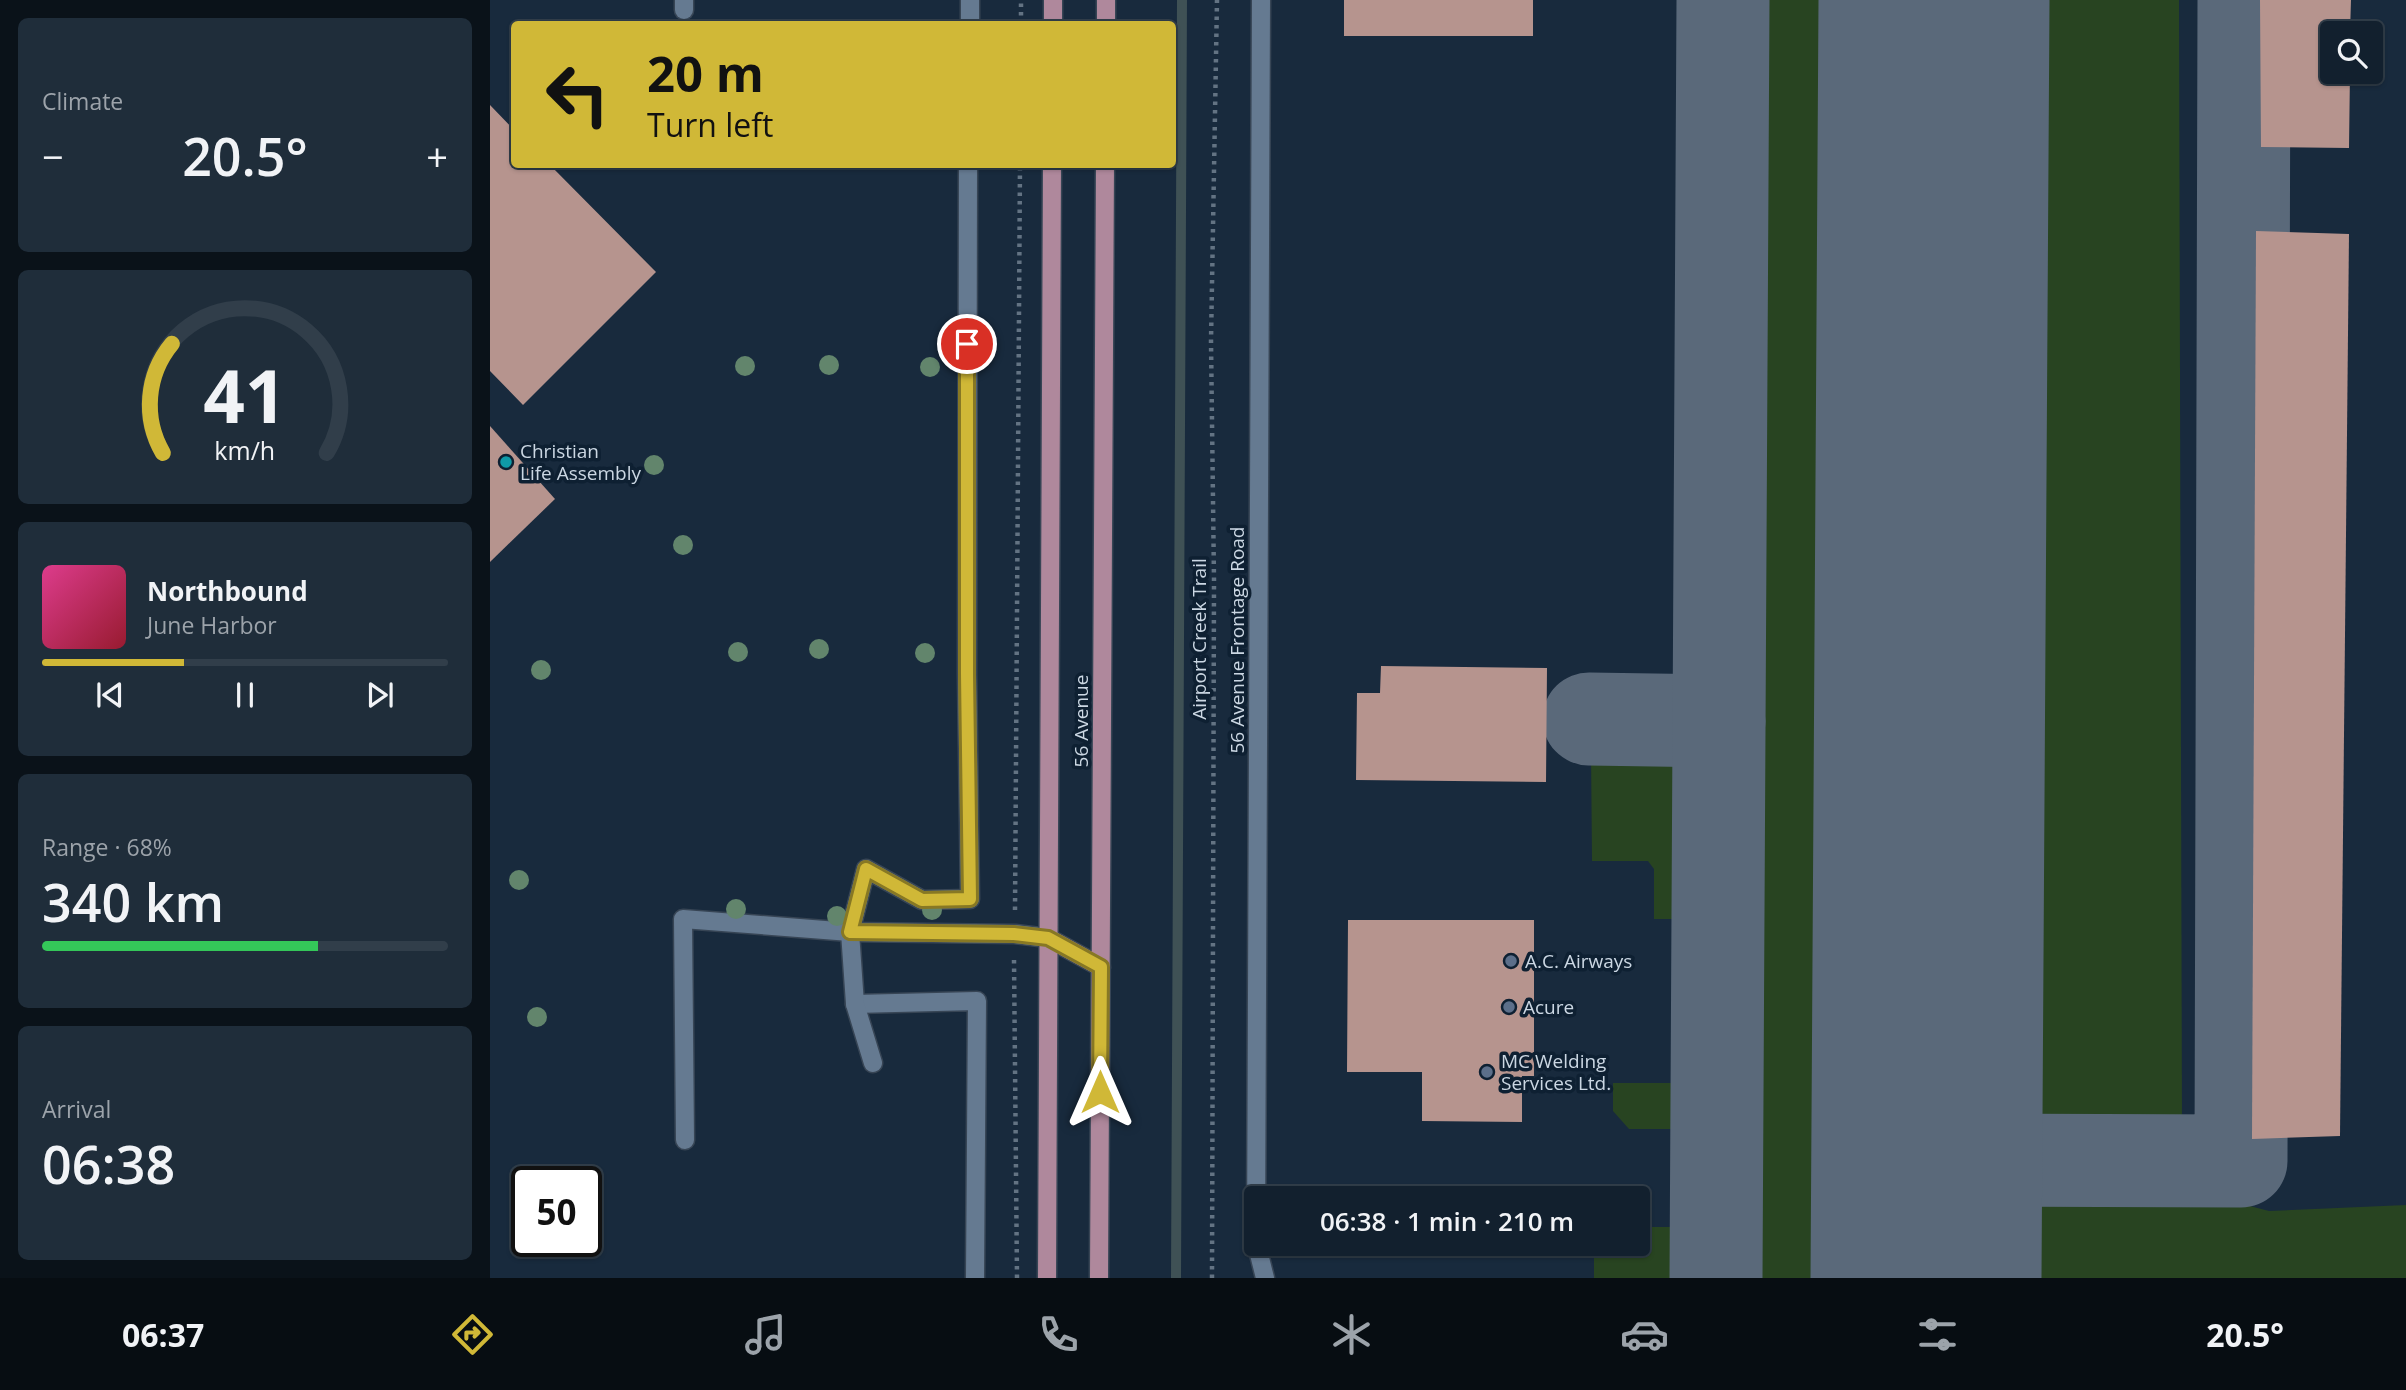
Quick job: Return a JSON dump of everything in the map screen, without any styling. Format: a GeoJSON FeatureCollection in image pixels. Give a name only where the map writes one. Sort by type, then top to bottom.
{"type":"FeatureCollection","features":[{"type":"Feature","properties":{"kind":"main road"},"geometry":{"type":"LineString","coordinates":[[1053,0],[1053,21]]}},
{"type":"Feature","properties":{"kind":"main road"},"geometry":{"type":"LineString","coordinates":[[1106,0],[1106,21]]}},
{"type":"Feature","properties":{"kind":"main road","name":"56 Avenue"},"geometry":{"type":"LineString","coordinates":[[1047,1278],[1052,168]]}},
{"type":"Feature","properties":{"kind":"main road","name":"56 Avenue"},"geometry":{"type":"LineString","coordinates":[[1099,1278],[1105,168]]}},
{"type":"Feature","properties":{"kind":"main road"},"geometry":{"type":"LineString","coordinates":[[1048,938],[1101,967]]}},
{"type":"Feature","properties":{"kind":"street"},"geometry":{"type":"LineString","coordinates":[[970,0],[970,21]]}},
{"type":"Feature","properties":{"kind":"street","name":"56 Avenue Frontage Road"},"geometry":{"type":"LineString","coordinates":[[1261,0],[1256,1242],[1265,1278]]}},
{"type":"Feature","properties":{"kind":"street"},"geometry":{"type":"LineString","coordinates":[[873,1063],[855,1004],[850,932],[866,869],[922,900],[970,899],[967,674],[968,168]]}},
{"type":"Feature","properties":{"kind":"street"},"geometry":{"type":"LineString","coordinates":[[685,1140],[683,919],[850,932],[1014,934],[1048,938]]}},
{"type":"Feature","properties":{"kind":"street"},"geometry":{"type":"LineString","coordinates":[[855,1004],[977,1001],[975,1278]]}},
{"type":"Feature","properties":{"kind":"path"},"geometry":{"type":"LineString","coordinates":[[1021,0],[1021,21]]}},
{"type":"Feature","properties":{"kind":"path","name":"Airport Creek Trail"},"geometry":{"type":"LineString","coordinates":[[1212,1278],[1214,580],[1211,341],[1217,0]]}},
{"type":"Feature","properties":{"kind":"path"},"geometry":{"type":"LineString","coordinates":[[1016,902],[1020,168]]}},
{"type":"Feature","properties":{"kind":"path"},"geometry":{"type":"LineString","coordinates":[[1014,962],[1017,1278]]}},
{"type":"Feature","properties":{"kind":"green space"},"geometry":{"type":"Polygon","coordinates":[[[1741,0],[1873,0],[1865,1278],[1733,1278],[1741,0]]]}},
{"type":"Feature","properties":{"kind":"green space"},"geometry":{"type":"Polygon","coordinates":[[[1993,0],[2179,0],[2182,1133],[1986,1135],[1993,0]]]}},
{"type":"Feature","properties":{"kind":"green space"},"geometry":{"type":"Polygon","coordinates":[[[1605,735],[1686,736],[1684,919],[1654,919],[1654,869],[1648,861],[1592,861],[1591,752],[1605,735]]]}},
{"type":"Feature","properties":{"kind":"green space"},"geometry":{"type":"Polygon","coordinates":[[[1613,1083],[1682,1083],[1682,1129],[1629,1129],[1613,1111],[1613,1083]]]}},
{"type":"Feature","properties":{"kind":"green space"},"geometry":{"type":"Polygon","coordinates":[[[1986,1188],[2181,1188],[2269,1211],[2406,1205],[2406,1278],[1984,1278],[1986,1188]]]}},
{"type":"Feature","properties":{"kind":"green space"},"geometry":{"type":"Polygon","coordinates":[[[1650,1227],[1681,1227],[1680,1278],[1594,1278],[1594,1256],[1650,1256],[1650,1227]]]}},
{"type":"Feature","properties":{"kind":"building"},"geometry":{"type":"Polygon","coordinates":[[[1344,0],[1533,0],[1533,36],[1344,36],[1344,0]]]}},
{"type":"Feature","properties":{"kind":"building"},"geometry":{"type":"Polygon","coordinates":[[[2260,0],[2351,0],[2350,21],[2320,21],[2320,84],[2350,84],[2349,148],[2261,147],[2260,0]]]}},
{"type":"Feature","properties":{"kind":"building"},"geometry":{"type":"Polygon","coordinates":[[[490,105],[511,127],[511,168],[553,168],[656,272],[523,405],[490,371],[490,105]]]}},
{"type":"Feature","properties":{"kind":"building"},"geometry":{"type":"Polygon","coordinates":[[[2256,231],[2349,234],[2340,1136],[2252,1139],[2256,231]]]}},
{"type":"Feature","properties":{"kind":"building","name":"Christian Life Assembly"},"geometry":{"type":"Polygon","coordinates":[[[490,426],[555,499],[490,562],[490,426]]]}},
{"type":"Feature","properties":{"kind":"building"},"geometry":{"type":"Polygon","coordinates":[[[1381,666],[1547,668],[1546,782],[1356,780],[1357,693],[1380,693],[1381,666]]]}},
{"type":"Feature","properties":{"kind":"building"},"geometry":{"type":"Polygon","coordinates":[[[1348,920],[1534,920],[1534,1076],[1522,1076],[1522,1122],[1422,1121],[1422,1072],[1347,1072],[1348,920]]]}},
{"type":"Feature","properties":{"kind":"waterway"},"geometry":{"type":"LineString","coordinates":[[1176,1278],[1182,0]]}},
{"type":"Feature","properties":{"kind":"taxiway"},"geometry":{"type":"LineString","coordinates":[[1716,1278],[1723,0]]}},
{"type":"Feature","properties":{"kind":"taxiway"},"geometry":{"type":"LineString","coordinates":[[1927,1160],[2241,1161],[2244,0]]}},
{"type":"Feature","properties":{"kind":"taxiway"},"geometry":{"type":"LineString","coordinates":[[1589,719],[1719,721]]}},
{"type":"Feature","properties":{"kind":"runway"},"geometry":{"type":"LineString","coordinates":[[1926,1278],[1934,0]]}},
{"type":"Feature","properties":{"kind":"place","name":"Christian Life Assembly"},"geometry":{"type":"Point","coordinates":[506,462]}},
{"type":"Feature","properties":{"kind":"place","name":"A.C. Airways"},"geometry":{"type":"Point","coordinates":[1511,961]}},
{"type":"Feature","properties":{"kind":"place","name":"Acure"},"geometry":{"type":"Point","coordinates":[1509,1007]}},
{"type":"Feature","properties":{"kind":"place","name":"MC Welding Services Ltd."},"geometry":{"type":"Point","coordinates":[1487,1072]}},
{"type":"Feature","properties":{"kind":"route"},"geometry":{"type":"LineString","coordinates":[[967,344],[970,899],[922,900],[866,869],[850,932],[1014,934],[1048,938],[1101,967],[1100,1092]]}}]}
